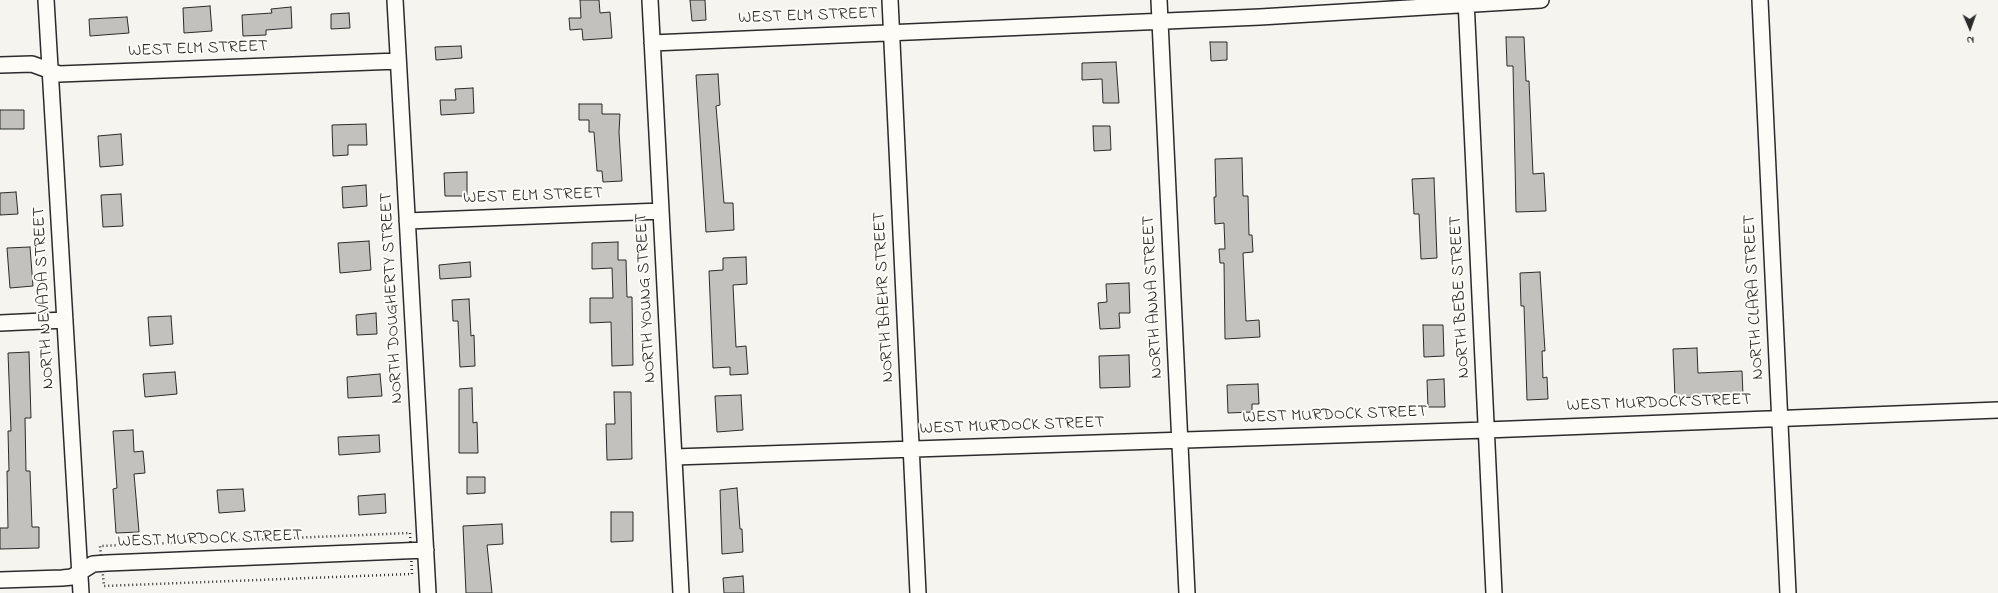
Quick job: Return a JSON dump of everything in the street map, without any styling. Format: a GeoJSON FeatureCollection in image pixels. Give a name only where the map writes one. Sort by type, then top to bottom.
{"type":"FeatureCollection","features":[{"type":"Feature","properties":{"kind":"street","name":"NORTH NEVADA STREET"},"geometry":{"type":"LineString","coordinates":[[46,0],[81,593]]}},
{"type":"Feature","properties":{"kind":"street","name":"NORTH DOUGHERTY STREET"},"geometry":{"type":"LineString","coordinates":[[395,0],[428,593]]}},
{"type":"Feature","properties":{"kind":"street","name":"NORTH YOUNG STREET"},"geometry":{"type":"LineString","coordinates":[[650,0],[681,593]]}},
{"type":"Feature","properties":{"kind":"street","name":"NORTH BAEHR STREET"},"geometry":{"type":"LineString","coordinates":[[890,0],[918,593]]}},
{"type":"Feature","properties":{"kind":"street","name":"NORTH ANNA STREET"},"geometry":{"type":"LineString","coordinates":[[1160,0],[1187,593]]}},
{"type":"Feature","properties":{"kind":"street","name":"WEST ELM STREET"},"geometry":{"type":"LineString","coordinates":[[652,43],[1160,21],[1466,2],[1540,0]]}},
{"type":"Feature","properties":{"kind":"street","name":"NORTH CLARA STREET"},"geometry":{"type":"LineString","coordinates":[[1760,0],[1788,593]]}},
{"type":"Feature","properties":{"kind":"street","name":"NORTH BEBE STREET"},"geometry":{"type":"LineString","coordinates":[[1466,2],[1494,593]]}},
{"type":"Feature","properties":{"kind":"street","name":"WEST ELM STREET"},"geometry":{"type":"LineString","coordinates":[[0,65],[32,64],[59,74],[398,61]]}},
{"type":"Feature","properties":{"kind":"street","name":"WEST ELM STREET"},"geometry":{"type":"LineString","coordinates":[[407,221],[661,211]]}},
{"type":"Feature","properties":{"kind":"street"},"geometry":{"type":"LineString","coordinates":[[0,323],[65,320]]}},
{"type":"Feature","properties":{"kind":"street","name":"WEST MURDOCK STREET"},"geometry":{"type":"LineString","coordinates":[[674,456],[1486,430],[1998,410]]}},
{"type":"Feature","properties":{"kind":"street","name":"WEST MURDOCK STREET"},"geometry":{"type":"LineString","coordinates":[[0,580],[72,577],[93,564],[107,563],[426,550]]}},
{"type":"Feature","properties":{"kind":"building"},"geometry":{"type":"Polygon","coordinates":[[[580,0],[599,0],[600,13],[610,12],[612,38],[583,40],[582,29],[570,30],[569,18],[581,18],[580,0]]]}},
{"type":"Feature","properties":{"kind":"building"},"geometry":{"type":"Polygon","coordinates":[[[690,0],[705,0],[706,20],[692,21],[690,0]]]}},
{"type":"Feature","properties":{"kind":"building"},"geometry":{"type":"Polygon","coordinates":[[[210,6],[212,31],[184,33],[183,8],[210,6]]]}},
{"type":"Feature","properties":{"kind":"building"},"geometry":{"type":"Polygon","coordinates":[[[291,7],[292,28],[266,30],[266,35],[243,36],[242,15],[272,13],[271,9],[291,7]]]}},
{"type":"Feature","properties":{"kind":"building"},"geometry":{"type":"Polygon","coordinates":[[[349,13],[350,28],[331,29],[331,14],[349,13]]]}},
{"type":"Feature","properties":{"kind":"building"},"geometry":{"type":"Polygon","coordinates":[[[127,17],[129,33],[90,36],[89,19],[127,17]]]}},
{"type":"Feature","properties":{"kind":"building"},"geometry":{"type":"Polygon","coordinates":[[[1506,37],[1524,37],[1526,81],[1529,81],[1533,174],[1544,173],[1546,211],[1516,212],[1513,66],[1507,66],[1506,37]]]}},
{"type":"Feature","properties":{"kind":"building"},"geometry":{"type":"Polygon","coordinates":[[[1210,42],[1227,42],[1227,60],[1211,61],[1210,42]]]}},
{"type":"Feature","properties":{"kind":"building"},"geometry":{"type":"Polygon","coordinates":[[[461,46],[462,58],[436,60],[435,47],[461,46]]]}},
{"type":"Feature","properties":{"kind":"building"},"geometry":{"type":"Polygon","coordinates":[[[1116,62],[1119,103],[1103,103],[1102,79],[1082,80],[1082,63],[1116,62]]]}},
{"type":"Feature","properties":{"kind":"building"},"geometry":{"type":"Polygon","coordinates":[[[718,74],[720,105],[716,106],[724,203],[733,203],[734,230],[706,232],[696,75],[718,74]]]}},
{"type":"Feature","properties":{"kind":"building"},"geometry":{"type":"Polygon","coordinates":[[[473,88],[474,113],[441,115],[440,100],[456,100],[455,89],[473,88]]]}},
{"type":"Feature","properties":{"kind":"building"},"geometry":{"type":"Polygon","coordinates":[[[579,104],[602,104],[602,114],[620,114],[619,132],[622,181],[603,182],[602,171],[597,171],[594,132],[589,132],[589,120],[579,120],[579,104]]]}},
{"type":"Feature","properties":{"kind":"building"},"geometry":{"type":"Polygon","coordinates":[[[0,110],[24,110],[24,129],[0,129],[0,110]]]}},
{"type":"Feature","properties":{"kind":"building"},"geometry":{"type":"Polygon","coordinates":[[[366,124],[367,145],[348,145],[348,155],[333,156],[332,125],[366,124]]]}},
{"type":"Feature","properties":{"kind":"building"},"geometry":{"type":"Polygon","coordinates":[[[1093,126],[1110,126],[1111,150],[1094,151],[1093,126]]]}},
{"type":"Feature","properties":{"kind":"building"},"geometry":{"type":"Polygon","coordinates":[[[121,134],[123,165],[100,167],[98,136],[121,134]]]}},
{"type":"Feature","properties":{"kind":"building"},"geometry":{"type":"Polygon","coordinates":[[[1242,158],[1243,196],[1248,196],[1249,235],[1252,235],[1253,252],[1243,253],[1246,321],[1259,320],[1260,337],[1225,339],[1224,263],[1220,263],[1219,249],[1225,249],[1224,223],[1215,224],[1215,159],[1242,158]]]}},
{"type":"Feature","properties":{"kind":"building"},"geometry":{"type":"Polygon","coordinates":[[[467,172],[467,196],[445,196],[444,173],[467,172]]]}},
{"type":"Feature","properties":{"kind":"building"},"geometry":{"type":"Polygon","coordinates":[[[1434,178],[1437,258],[1421,259],[1419,214],[1414,214],[1412,179],[1434,178]]]}},
{"type":"Feature","properties":{"kind":"building"},"geometry":{"type":"Polygon","coordinates":[[[366,185],[367,206],[343,208],[342,187],[366,185]]]}},
{"type":"Feature","properties":{"kind":"building"},"geometry":{"type":"Polygon","coordinates":[[[16,192],[18,214],[0,215],[0,193],[16,192]]]}},
{"type":"Feature","properties":{"kind":"building"},"geometry":{"type":"Polygon","coordinates":[[[121,194],[123,226],[103,227],[101,195],[121,194]]]}},
{"type":"Feature","properties":{"kind":"building"},"geometry":{"type":"Polygon","coordinates":[[[369,241],[371,270],[340,273],[338,243],[369,241]]]}},
{"type":"Feature","properties":{"kind":"building"},"geometry":{"type":"Polygon","coordinates":[[[618,242],[618,260],[626,260],[627,297],[632,297],[633,365],[612,366],[611,322],[590,323],[590,298],[613,298],[612,268],[592,269],[592,243],[618,242]]]}},
{"type":"Feature","properties":{"kind":"building"},"geometry":{"type":"Polygon","coordinates":[[[30,247],[33,286],[10,288],[7,248],[30,247]]]}},
{"type":"Feature","properties":{"kind":"building"},"geometry":{"type":"Polygon","coordinates":[[[746,257],[747,284],[733,285],[736,347],[746,346],[748,374],[730,375],[730,367],[713,368],[709,271],[723,270],[723,258],[746,257]]]}},
{"type":"Feature","properties":{"kind":"building"},"geometry":{"type":"Polygon","coordinates":[[[470,262],[471,277],[440,279],[439,265],[470,262]]]}},
{"type":"Feature","properties":{"kind":"building"},"geometry":{"type":"Polygon","coordinates":[[[1540,272],[1545,351],[1542,351],[1543,378],[1547,377],[1548,399],[1527,400],[1524,306],[1521,306],[1520,273],[1540,272]]]}},
{"type":"Feature","properties":{"kind":"building"},"geometry":{"type":"Polygon","coordinates":[[[1129,283],[1130,313],[1119,313],[1120,328],[1100,329],[1098,303],[1107,302],[1106,284],[1129,283]]]}},
{"type":"Feature","properties":{"kind":"building"},"geometry":{"type":"Polygon","coordinates":[[[469,299],[471,336],[474,335],[475,366],[460,367],[458,321],[453,321],[452,300],[469,299]]]}},
{"type":"Feature","properties":{"kind":"building"},"geometry":{"type":"Polygon","coordinates":[[[376,313],[377,334],[357,335],[356,315],[376,313]]]}},
{"type":"Feature","properties":{"kind":"building"},"geometry":{"type":"Polygon","coordinates":[[[171,316],[173,344],[150,346],[148,317],[171,316]]]}},
{"type":"Feature","properties":{"kind":"building"},"geometry":{"type":"Polygon","coordinates":[[[1423,325],[1443,325],[1444,356],[1424,357],[1423,325]]]}},
{"type":"Feature","properties":{"kind":"building"},"geometry":{"type":"Polygon","coordinates":[[[1697,348],[1698,373],[1742,371],[1743,395],[1675,398],[1673,349],[1697,348]]]}},
{"type":"Feature","properties":{"kind":"building"},"geometry":{"type":"Polygon","coordinates":[[[29,352],[31,418],[25,418],[26,471],[30,471],[32,527],[39,527],[39,548],[0,549],[0,528],[8,528],[8,431],[11,431],[8,353],[29,352]]]}},
{"type":"Feature","properties":{"kind":"building"},"geometry":{"type":"Polygon","coordinates":[[[1129,355],[1130,387],[1100,388],[1099,356],[1129,355]]]}},
{"type":"Feature","properties":{"kind":"building"},"geometry":{"type":"Polygon","coordinates":[[[175,372],[177,394],[145,397],[143,374],[175,372]]]}},
{"type":"Feature","properties":{"kind":"building"},"geometry":{"type":"Polygon","coordinates":[[[380,374],[382,396],[348,398],[347,377],[380,374]]]}},
{"type":"Feature","properties":{"kind":"building"},"geometry":{"type":"Polygon","coordinates":[[[1444,379],[1445,407],[1428,407],[1427,380],[1444,379]]]}},
{"type":"Feature","properties":{"kind":"building"},"geometry":{"type":"Polygon","coordinates":[[[1258,384],[1259,404],[1252,404],[1252,412],[1228,413],[1227,385],[1258,384]]]}},
{"type":"Feature","properties":{"kind":"building"},"geometry":{"type":"Polygon","coordinates":[[[472,388],[473,423],[477,422],[478,453],[459,453],[459,389],[472,388]]]}},
{"type":"Feature","properties":{"kind":"building"},"geometry":{"type":"Polygon","coordinates":[[[614,392],[631,392],[632,459],[607,460],[606,424],[615,424],[614,392]]]}},
{"type":"Feature","properties":{"kind":"building"},"geometry":{"type":"Polygon","coordinates":[[[741,395],[743,430],[717,432],[715,396],[741,395]]]}},
{"type":"Feature","properties":{"kind":"building"},"geometry":{"type":"Polygon","coordinates":[[[133,430],[134,452],[143,451],[145,473],[134,474],[139,532],[116,533],[113,489],[117,488],[113,431],[133,430]]]}},
{"type":"Feature","properties":{"kind":"building"},"geometry":{"type":"Polygon","coordinates":[[[379,435],[380,452],[339,455],[338,437],[379,435]]]}},
{"type":"Feature","properties":{"kind":"building"},"geometry":{"type":"Polygon","coordinates":[[[467,477],[485,477],[485,493],[467,494],[467,477]]]}},
{"type":"Feature","properties":{"kind":"building"},"geometry":{"type":"Polygon","coordinates":[[[737,488],[743,552],[722,554],[720,490],[737,488]]]}},
{"type":"Feature","properties":{"kind":"building"},"geometry":{"type":"Polygon","coordinates":[[[243,489],[245,511],[219,513],[217,490],[243,489]]]}},
{"type":"Feature","properties":{"kind":"building"},"geometry":{"type":"Polygon","coordinates":[[[385,494],[386,513],[359,515],[358,496],[385,494]]]}},
{"type":"Feature","properties":{"kind":"building"},"geometry":{"type":"Polygon","coordinates":[[[611,512],[633,512],[633,541],[611,542],[611,512]]]}},
{"type":"Feature","properties":{"kind":"building"},"geometry":{"type":"Polygon","coordinates":[[[502,524],[503,544],[487,545],[492,593],[466,593],[463,526],[502,524]]]}},
{"type":"Feature","properties":{"kind":"building"},"geometry":{"type":"Polygon","coordinates":[[[743,576],[744,593],[724,593],[723,578],[743,576]]]}}]}
